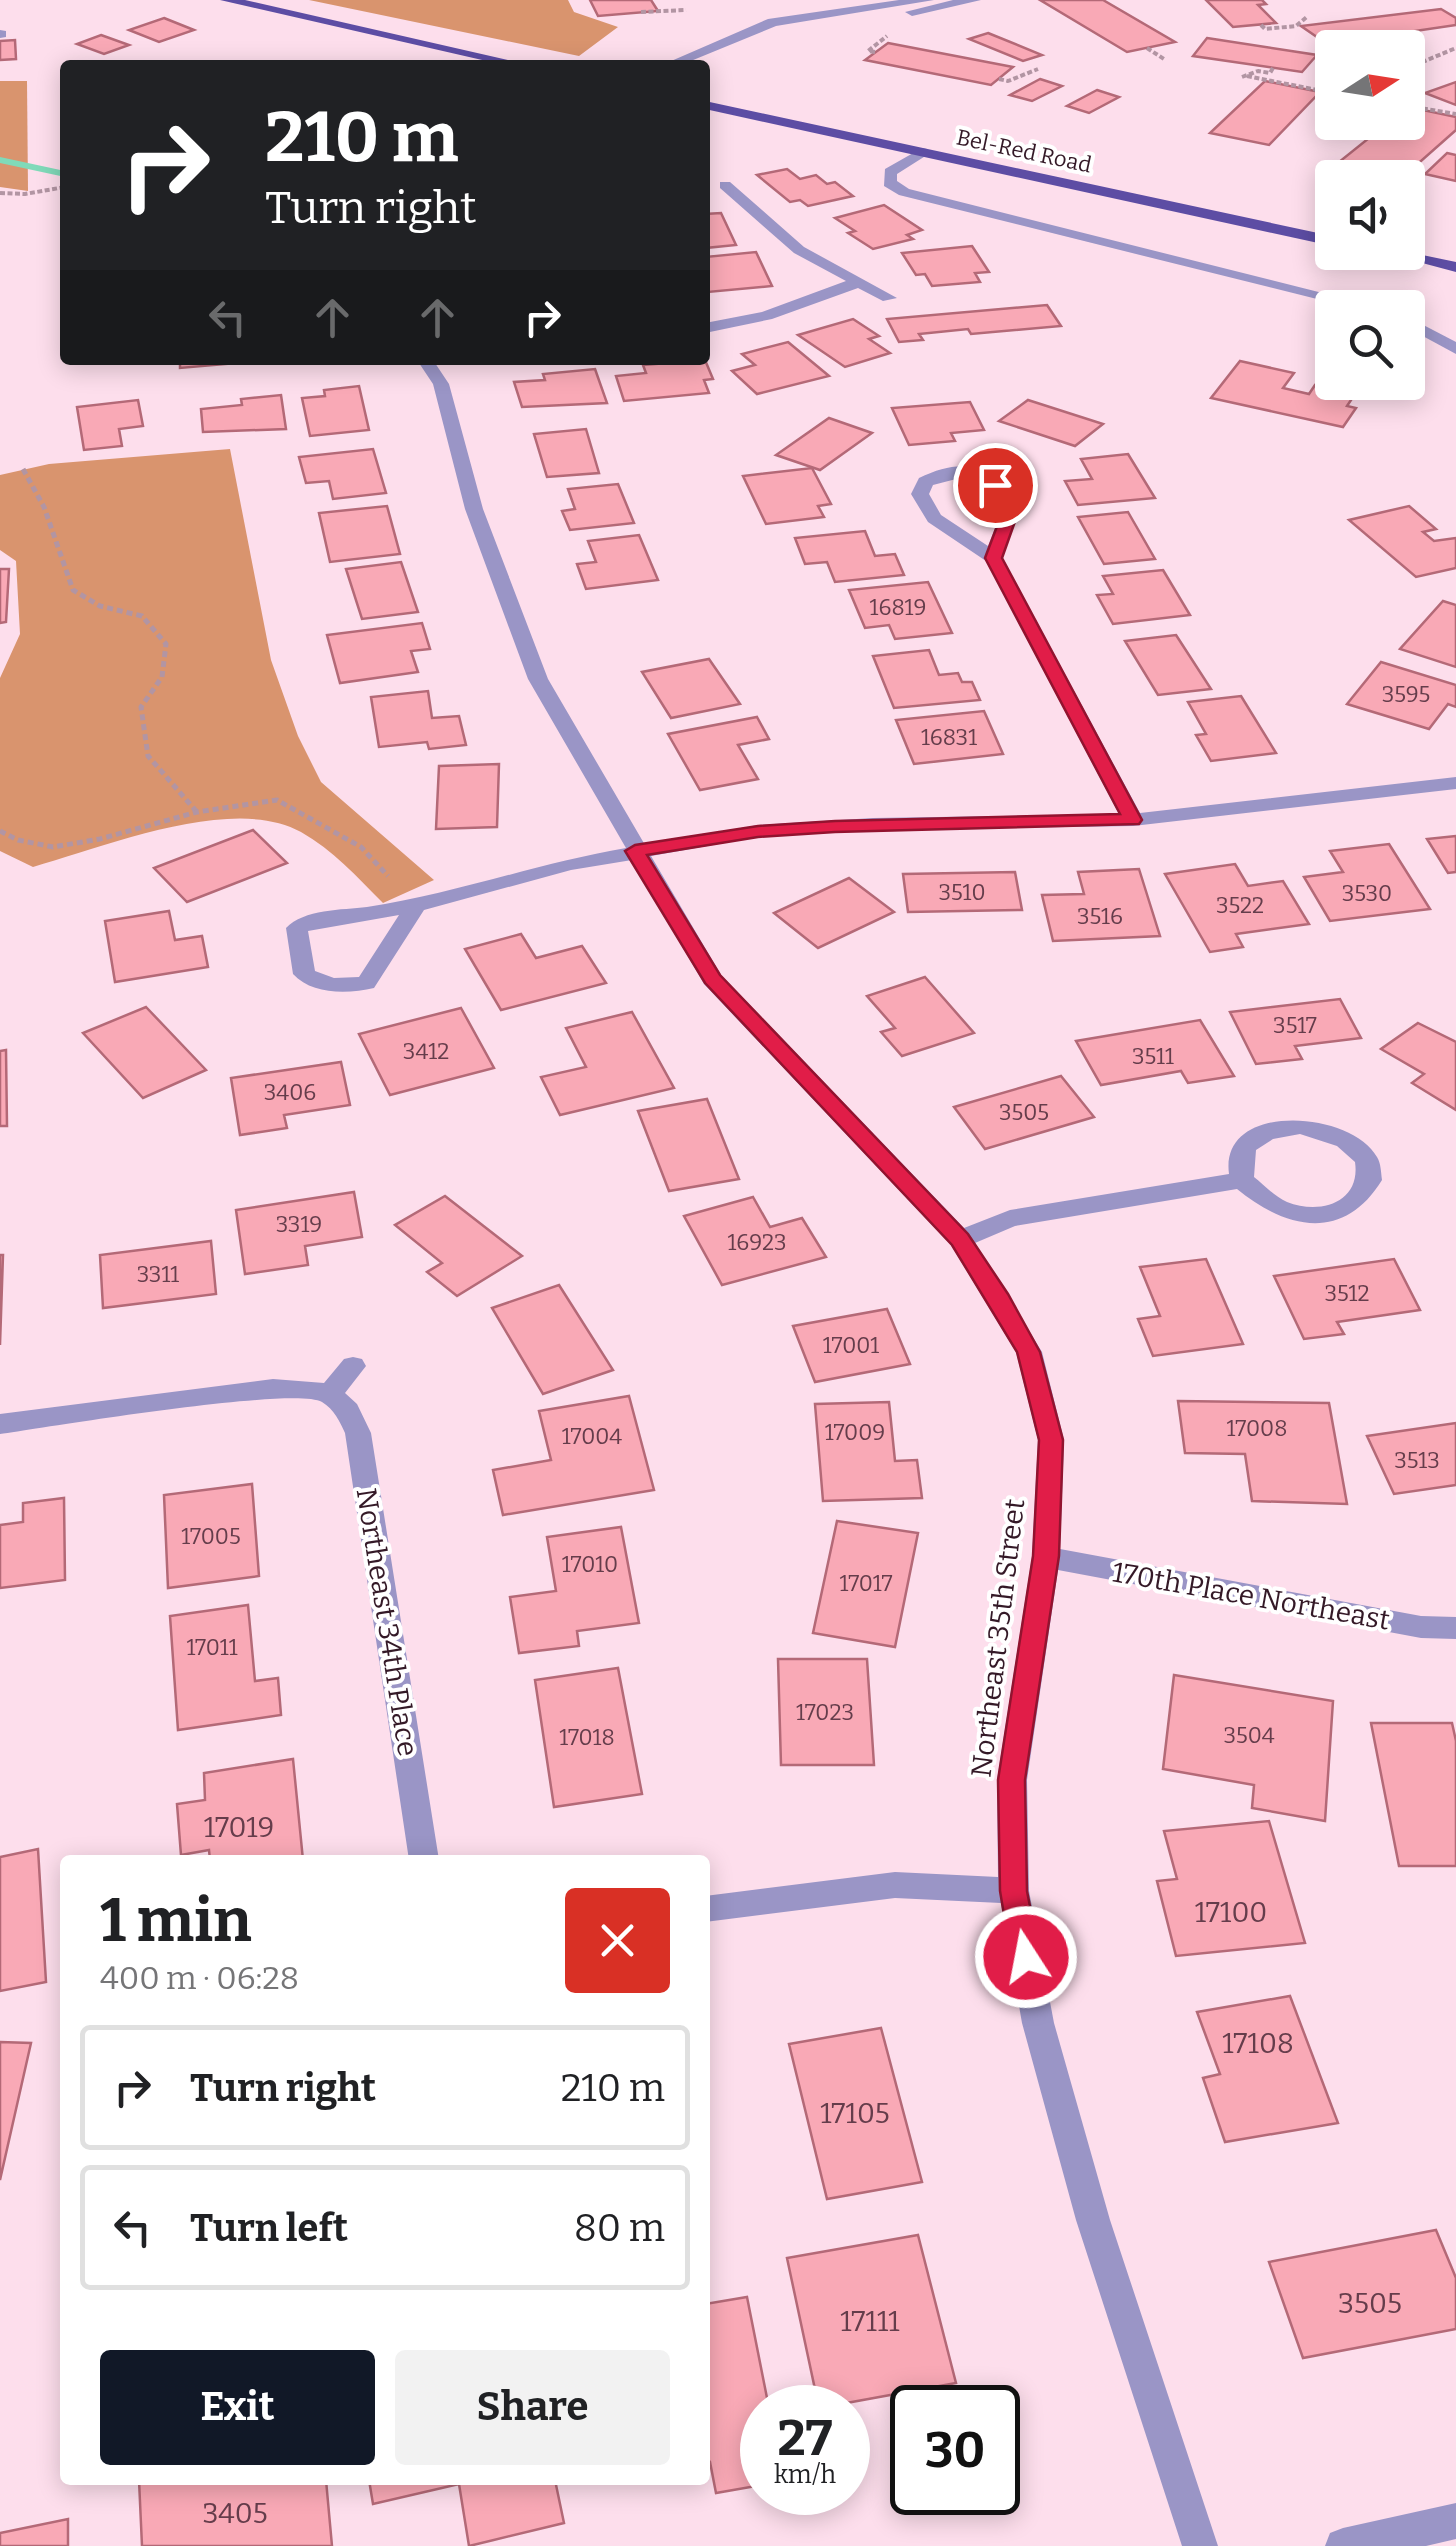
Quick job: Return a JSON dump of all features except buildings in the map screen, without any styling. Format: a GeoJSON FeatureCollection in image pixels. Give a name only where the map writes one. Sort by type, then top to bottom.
{"type":"FeatureCollection","features":[{"type":"Feature","properties":{"kind":"main road"},"geometry":{"type":"LineString","coordinates":[[227,0],[499,60]]}},
{"type":"Feature","properties":{"kind":"main road","name":"Bel-Red Road"},"geometry":{"type":"LineString","coordinates":[[710,105],[1315,236]]}},
{"type":"Feature","properties":{"kind":"main road"},"geometry":{"type":"LineString","coordinates":[[1425,260],[1456,267]]}},
{"type":"Feature","properties":{"kind":"street"},"geometry":{"type":"LineString","coordinates":[[681,60],[773,22],[927,0],[944,7]]}},
{"type":"Feature","properties":{"kind":"street"},"geometry":{"type":"LineString","coordinates":[[748,31],[795,29],[974,0]]}},
{"type":"Feature","properties":{"kind":"street"},"geometry":{"type":"LineString","coordinates":[[922,152],[890,172],[889,183],[904,192],[1315,293]]}},
{"type":"Feature","properties":{"kind":"street"},"geometry":{"type":"LineString","coordinates":[[724,185],[799,250],[889,298]]}},
{"type":"Feature","properties":{"kind":"street"},"geometry":{"type":"LineString","coordinates":[[710,327],[766,316],[859,282]]}},
{"type":"Feature","properties":{"kind":"street"},"geometry":{"type":"LineString","coordinates":[[1425,332],[1456,350]]}},
{"type":"Feature","properties":{"kind":"street","name":"Northeast 35th Street"},"geometry":{"type":"LineString","coordinates":[[429,365],[442,384],[474,509],[538,679],[712,979],[960,1239],[1028,1352],[1051,1440],[1046,1556],[1012,1780],[1014,1891],[1038,2023],[1083,2184],[1200,2546]]}},
{"type":"Feature","properties":{"kind":"street"},"geometry":{"type":"LineString","coordinates":[[993,558],[1010,513],[995,485],[980,476],[958,473],[925,482],[920,494],[934,518],[993,558],[1133,820]]}},
{"type":"Feature","properties":{"kind":"street"},"geometry":{"type":"LineString","coordinates":[[416,906],[366,983],[342,987],[317,982],[304,974],[298,928],[313,920],[416,906],[446,895],[635,851],[758,831],[854,825],[1133,820],[1456,782]]}},
{"type":"Feature","properties":{"kind":"street"},"geometry":{"type":"LineString","coordinates":[[1301,1126],[1341,1137],[1356,1147],[1372,1174],[1371,1187],[1362,1199],[1330,1214],[1288,1212],[1253,1193],[1242,1180],[1240,1153],[1249,1141],[1280,1127],[1301,1126]]}},
{"type":"Feature","properties":{"kind":"street"},"geometry":{"type":"LineString","coordinates":[[960,1239],[1010,1218],[1242,1180]]}},
{"type":"Feature","properties":{"kind":"street"},"geometry":{"type":"LineString","coordinates":[[0,1424],[273,1388],[330,1394],[353,1366]]}},
{"type":"Feature","properties":{"kind":"street","name":"Northeast 34th Place"},"geometry":{"type":"LineString","coordinates":[[330,1394],[348,1411],[358,1432],[423,1855]]}},
{"type":"Feature","properties":{"kind":"street","name":"170th Place Northeast"},"geometry":{"type":"LineString","coordinates":[[1046,1556],[1421,1627],[1456,1628]]}},
{"type":"Feature","properties":{"kind":"street"},"geometry":{"type":"LineString","coordinates":[[710,1908],[895,1885],[1014,1891]]}},
{"type":"Feature","properties":{"kind":"street"},"geometry":{"type":"LineString","coordinates":[[1343,2546],[1456,2520]]}},
{"type":"Feature","properties":{"kind":"path"},"geometry":{"type":"LineString","coordinates":[[640,12],[686,10]]}},
{"type":"Feature","properties":{"kind":"path"},"geometry":{"type":"LineString","coordinates":[[1261,25],[1266,29],[1296,26],[1308,16]]}},
{"type":"Feature","properties":{"kind":"path"},"geometry":{"type":"LineString","coordinates":[[1147,48],[1164,58]]}},
{"type":"Feature","properties":{"kind":"path"},"geometry":{"type":"LineString","coordinates":[[1425,61],[1456,48]]}},
{"type":"Feature","properties":{"kind":"path"},"geometry":{"type":"LineString","coordinates":[[1273,68],[1270,73],[1258,71],[1244,76],[1315,90]]}},
{"type":"Feature","properties":{"kind":"path"},"geometry":{"type":"LineString","coordinates":[[999,79],[1008,81],[1038,69]]}},
{"type":"Feature","properties":{"kind":"path"},"geometry":{"type":"LineString","coordinates":[[1425,109],[1456,114]]}},
{"type":"Feature","properties":{"kind":"path"},"geometry":{"type":"LineString","coordinates":[[0,194],[60,188]]}},
{"type":"Feature","properties":{"kind":"path"},"geometry":{"type":"LineString","coordinates":[[23,469],[44,507],[74,590],[100,606],[142,616],[166,644],[162,677],[140,707],[148,756],[197,812]]}},
{"type":"Feature","properties":{"kind":"path"},"geometry":{"type":"LineString","coordinates":[[0,831],[18,840],[53,847],[100,840],[197,812],[277,800],[362,846],[416,906]]}},
{"type":"Feature","properties":{"kind":"shaded area"},"geometry":{"type":"Polygon","coordinates":[[[309,0],[568,0],[574,12],[618,27],[579,56],[309,0]]]}},
{"type":"Feature","properties":{"kind":"shaded area"},"geometry":{"type":"Polygon","coordinates":[[[0,81],[27,81],[28,191],[0,187],[0,81]]]}},
{"type":"Feature","properties":{"kind":"shaded area"},"geometry":{"type":"Polygon","coordinates":[[[230,449],[271,660],[298,736],[321,782],[434,880],[383,903],[324,847],[301,832],[273,822],[205,821],[132,837],[33,867],[0,851],[0,678],[20,634],[16,561],[0,550],[0,475],[49,464],[230,449]]]}},
{"type":"Feature","properties":{"kind":"waterway"},"geometry":{"type":"LineString","coordinates":[[0,160],[60,173]]}},
{"type":"Feature","properties":{"kind":"route"},"geometry":{"type":"LineString","coordinates":[[995,485],[1010,513],[993,558],[1133,820],[835,826],[758,831],[635,851],[712,979],[960,1239],[1028,1352],[1051,1440],[1046,1556],[1012,1780],[1014,1891],[1026,1957]]}}]}
